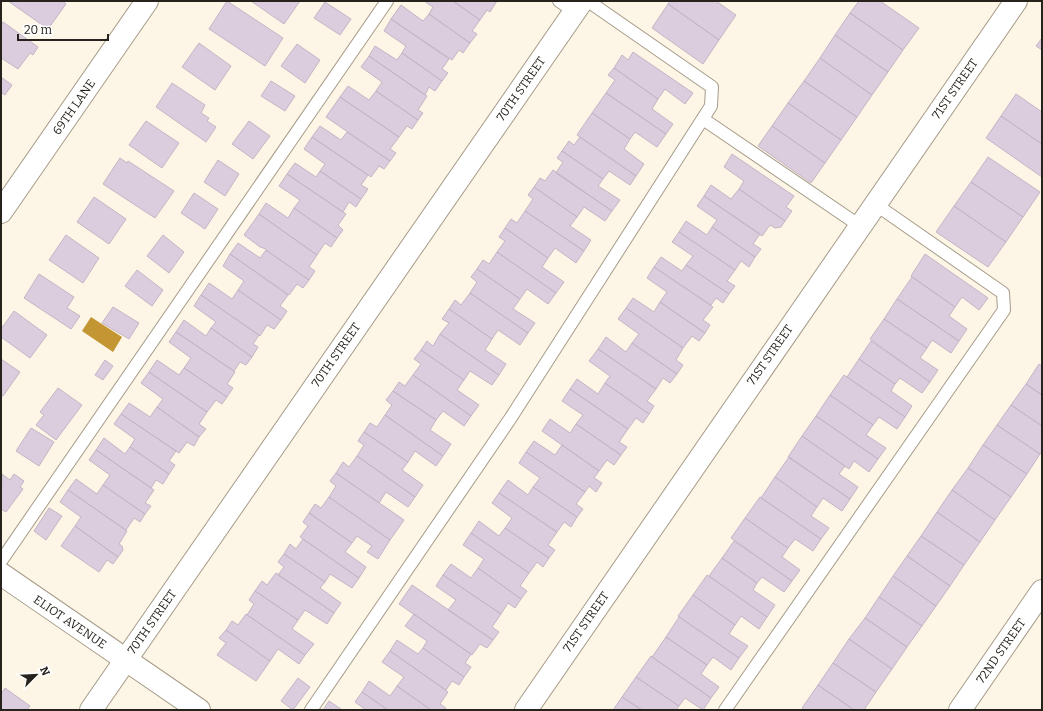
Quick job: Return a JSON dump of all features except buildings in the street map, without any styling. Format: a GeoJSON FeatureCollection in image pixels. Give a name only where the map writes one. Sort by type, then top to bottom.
{"type":"FeatureCollection","features":[{"type":"Feature","properties":{"kind":"street","name":"69TH LANE"},"geometry":{"type":"LineString","coordinates":[[1,212],[147,1]]}},
{"type":"Feature","properties":{"kind":"street","name":"71ST STREET"},"geometry":{"type":"LineString","coordinates":[[526,710],[1016,1]]}},
{"type":"Feature","properties":{"kind":"street","name":"70TH STREET"},"geometry":{"type":"LineString","coordinates":[[91,710],[576,4]]}},
{"type":"Feature","properties":{"kind":"street","name":"ELIOT AVENUE"},"geometry":{"type":"LineString","coordinates":[[1,574],[199,710]]}},
{"type":"Feature","properties":{"kind":"street","name":"72ND STREET"},"geometry":{"type":"LineString","coordinates":[[960,710],[1042,591]]}},
{"type":"Feature","properties":{"kind":"lane"},"geometry":{"type":"LineString","coordinates":[[1,561],[387,1]]}},
{"type":"Feature","properties":{"kind":"lane"},"geometry":{"type":"LineString","coordinates":[[311,710],[510,419],[711,106],[712,87],[576,4]]}},
{"type":"Feature","properties":{"kind":"lane"},"geometry":{"type":"LineString","coordinates":[[703,119],[860,226]]}},
{"type":"Feature","properties":{"kind":"lane"},"geometry":{"type":"LineString","coordinates":[[725,710],[1004,310],[1003,292],[875,204]]}},
{"type":"Feature","properties":{"kind":"shaded area"},"geometry":{"type":"Polygon","coordinates":[[[91,317],[122,337],[113,352],[82,331],[91,317]]]}}]}
